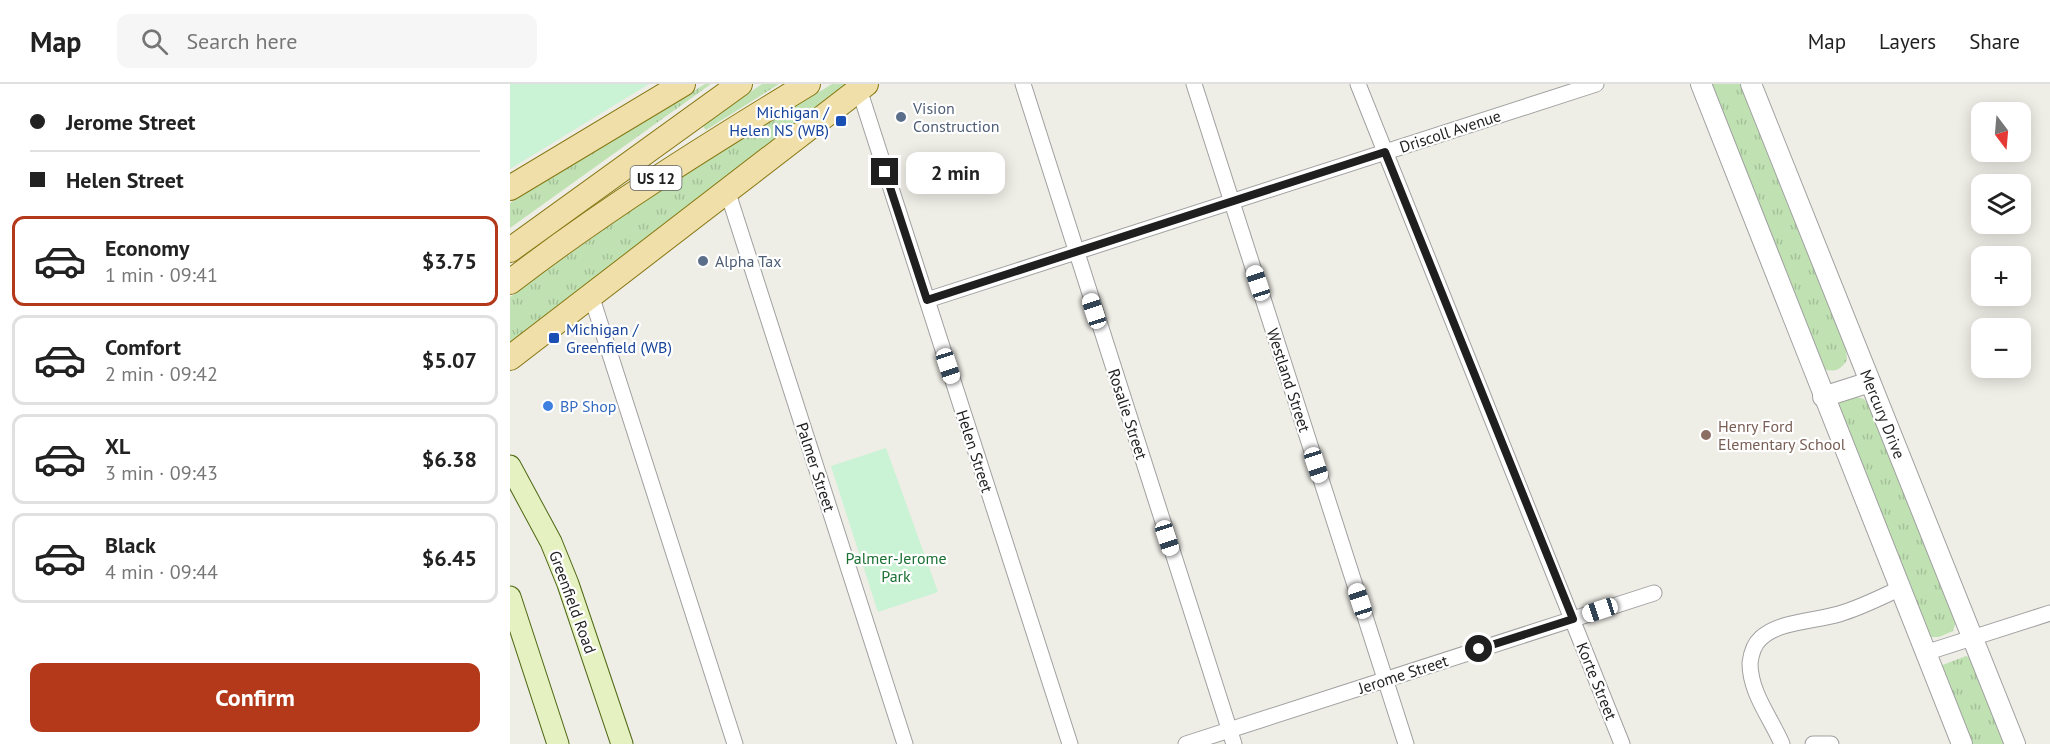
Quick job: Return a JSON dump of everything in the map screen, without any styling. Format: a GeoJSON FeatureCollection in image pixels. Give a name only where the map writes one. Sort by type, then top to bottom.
{"type":"FeatureCollection","features":[{"type":"Feature","properties":{"kind":"main road"},"geometry":{"type":"LineString","coordinates":[[510,188],[683,84]]}},
{"type":"Feature","properties":{"kind":"main road","name":"US 12"},"geometry":{"type":"LineString","coordinates":[[510,250],[740,84]]}},
{"type":"Feature","properties":{"kind":"main road","name":"US 12"},"geometry":{"type":"LineString","coordinates":[[510,282],[568,238],[673,167],[808,84]]}},
{"type":"Feature","properties":{"kind":"main road"},"geometry":{"type":"LineString","coordinates":[[510,358],[862,87]]}},
{"type":"Feature","properties":{"kind":"main road","name":"Greenfield Road"},"geometry":{"type":"LineString","coordinates":[[513,476],[551,542],[568,584],[622,744]]}},
{"type":"Feature","properties":{"kind":"main road"},"geometry":{"type":"LineString","coordinates":[[510,597],[558,744]]}},
{"type":"Feature","properties":{"kind":"street","name":"Rosalie Street"},"geometry":{"type":"LineString","coordinates":[[1023,84],[1232,737]]}},
{"type":"Feature","properties":{"kind":"street","name":"Westland Street"},"geometry":{"type":"LineString","coordinates":[[1194,84],[1406,744]]}},
{"type":"Feature","properties":{"kind":"street","name":"Korte Street"},"geometry":{"type":"LineString","coordinates":[[1358,84],[1622,744]]}},
{"type":"Feature","properties":{"kind":"street","name":"Driscoll Avenue"},"geometry":{"type":"LineString","coordinates":[[927,300],[1596,84]]}},
{"type":"Feature","properties":{"kind":"street"},"geometry":{"type":"LineString","coordinates":[[1701,84],[1962,744]]}},
{"type":"Feature","properties":{"kind":"street","name":"Mercury Drive"},"geometry":{"type":"LineString","coordinates":[[1751,84],[2015,744]]}},
{"type":"Feature","properties":{"kind":"street","name":"Helen Street"},"geometry":{"type":"LineString","coordinates":[[862,87],[927,300],[1070,744]]}},
{"type":"Feature","properties":{"kind":"street","name":"Palmer Street"},"geometry":{"type":"LineString","coordinates":[[728,190],[905,744]]}},
{"type":"Feature","properties":{"kind":"street"},"geometry":{"type":"LineString","coordinates":[[591,295],[735,744]]}},
{"type":"Feature","properties":{"kind":"street"},"geometry":{"type":"LineString","coordinates":[[1823,397],[1870,382]]}},
{"type":"Feature","properties":{"kind":"street"},"geometry":{"type":"LineString","coordinates":[[1782,744],[1761,703],[1752,677],[1750,663],[1753,650],[1760,638],[1785,627],[1850,610],[1899,589]]}},
{"type":"Feature","properties":{"kind":"street","name":"Jerome Street"},"geometry":{"type":"LineString","coordinates":[[1186,744],[1232,737],[1386,680],[1654,593]]}},
{"type":"Feature","properties":{"kind":"street"},"geometry":{"type":"LineString","coordinates":[[1926,653],[2050,613]]}},
{"type":"Feature","properties":{"kind":"street"},"geometry":{"type":"LineString","coordinates":[[1813,744],[1831,744]]}},
{"type":"Feature","properties":{"kind":"green space"},"geometry":{"type":"Polygon","coordinates":[[[510,84],[649,84],[510,169],[510,84]]]}},
{"type":"Feature","properties":{"kind":"green space"},"geometry":{"type":"Polygon","coordinates":[[[705,84],[711,84],[510,228],[510,203],[705,84]]]}},
{"type":"Feature","properties":{"kind":"green space"},"geometry":{"type":"Polygon","coordinates":[[[762,84],[779,84],[706,130],[702,125],[762,84]]]}},
{"type":"Feature","properties":{"kind":"green space"},"geometry":{"type":"Polygon","coordinates":[[[832,84],[852,84],[510,344],[510,297],[653,194],[832,84]]]}},
{"type":"Feature","properties":{"kind":"green space"},"geometry":{"type":"Polygon","coordinates":[[[1704,84],[1741,84],[1846,348],[1847,360],[1838,369],[1831,371],[1819,367],[1704,84]]]}},
{"type":"Feature","properties":{"kind":"green space"},"geometry":{"type":"Polygon","coordinates":[[[1852,396],[1864,399],[1869,405],[1956,622],[1953,631],[1939,637],[1926,637],[1837,409],[1840,402],[1852,396]]]}},
{"type":"Feature","properties":{"kind":"green space","name":"Palmer-Jerome Park"},"geometry":{"type":"Polygon","coordinates":[[[886,448],[938,592],[878,612],[831,466],[886,448]]]}},
{"type":"Feature","properties":{"kind":"green space"},"geometry":{"type":"Polygon","coordinates":[[[1966,656],[1972,659],[2005,744],[1969,744],[1940,666],[1966,656]]]}},
{"type":"Feature","properties":{"kind":"place","name":"Vision Construction"},"geometry":{"type":"Point","coordinates":[901,117]}},
{"type":"Feature","properties":{"kind":"place","name":"Michigan / Helen NS (WB)"},"geometry":{"type":"Point","coordinates":[841,121]}},
{"type":"Feature","properties":{"kind":"place","name":"Alpha Tax"},"geometry":{"type":"Point","coordinates":[703,261]}},
{"type":"Feature","properties":{"kind":"place","name":"Michigan / Greenfield (WB)"},"geometry":{"type":"Point","coordinates":[554,338]}},
{"type":"Feature","properties":{"kind":"place","name":"BP Shop"},"geometry":{"type":"Point","coordinates":[548,406]}},
{"type":"Feature","properties":{"kind":"place","name":"Henry Ford Elementary School"},"geometry":{"type":"Point","coordinates":[1706,435]}},
{"type":"Feature","properties":{"kind":"route"},"geometry":{"type":"LineString","coordinates":[[885,172],[927,300],[1385,152],[1573,619],[1479,649]]}}]}
